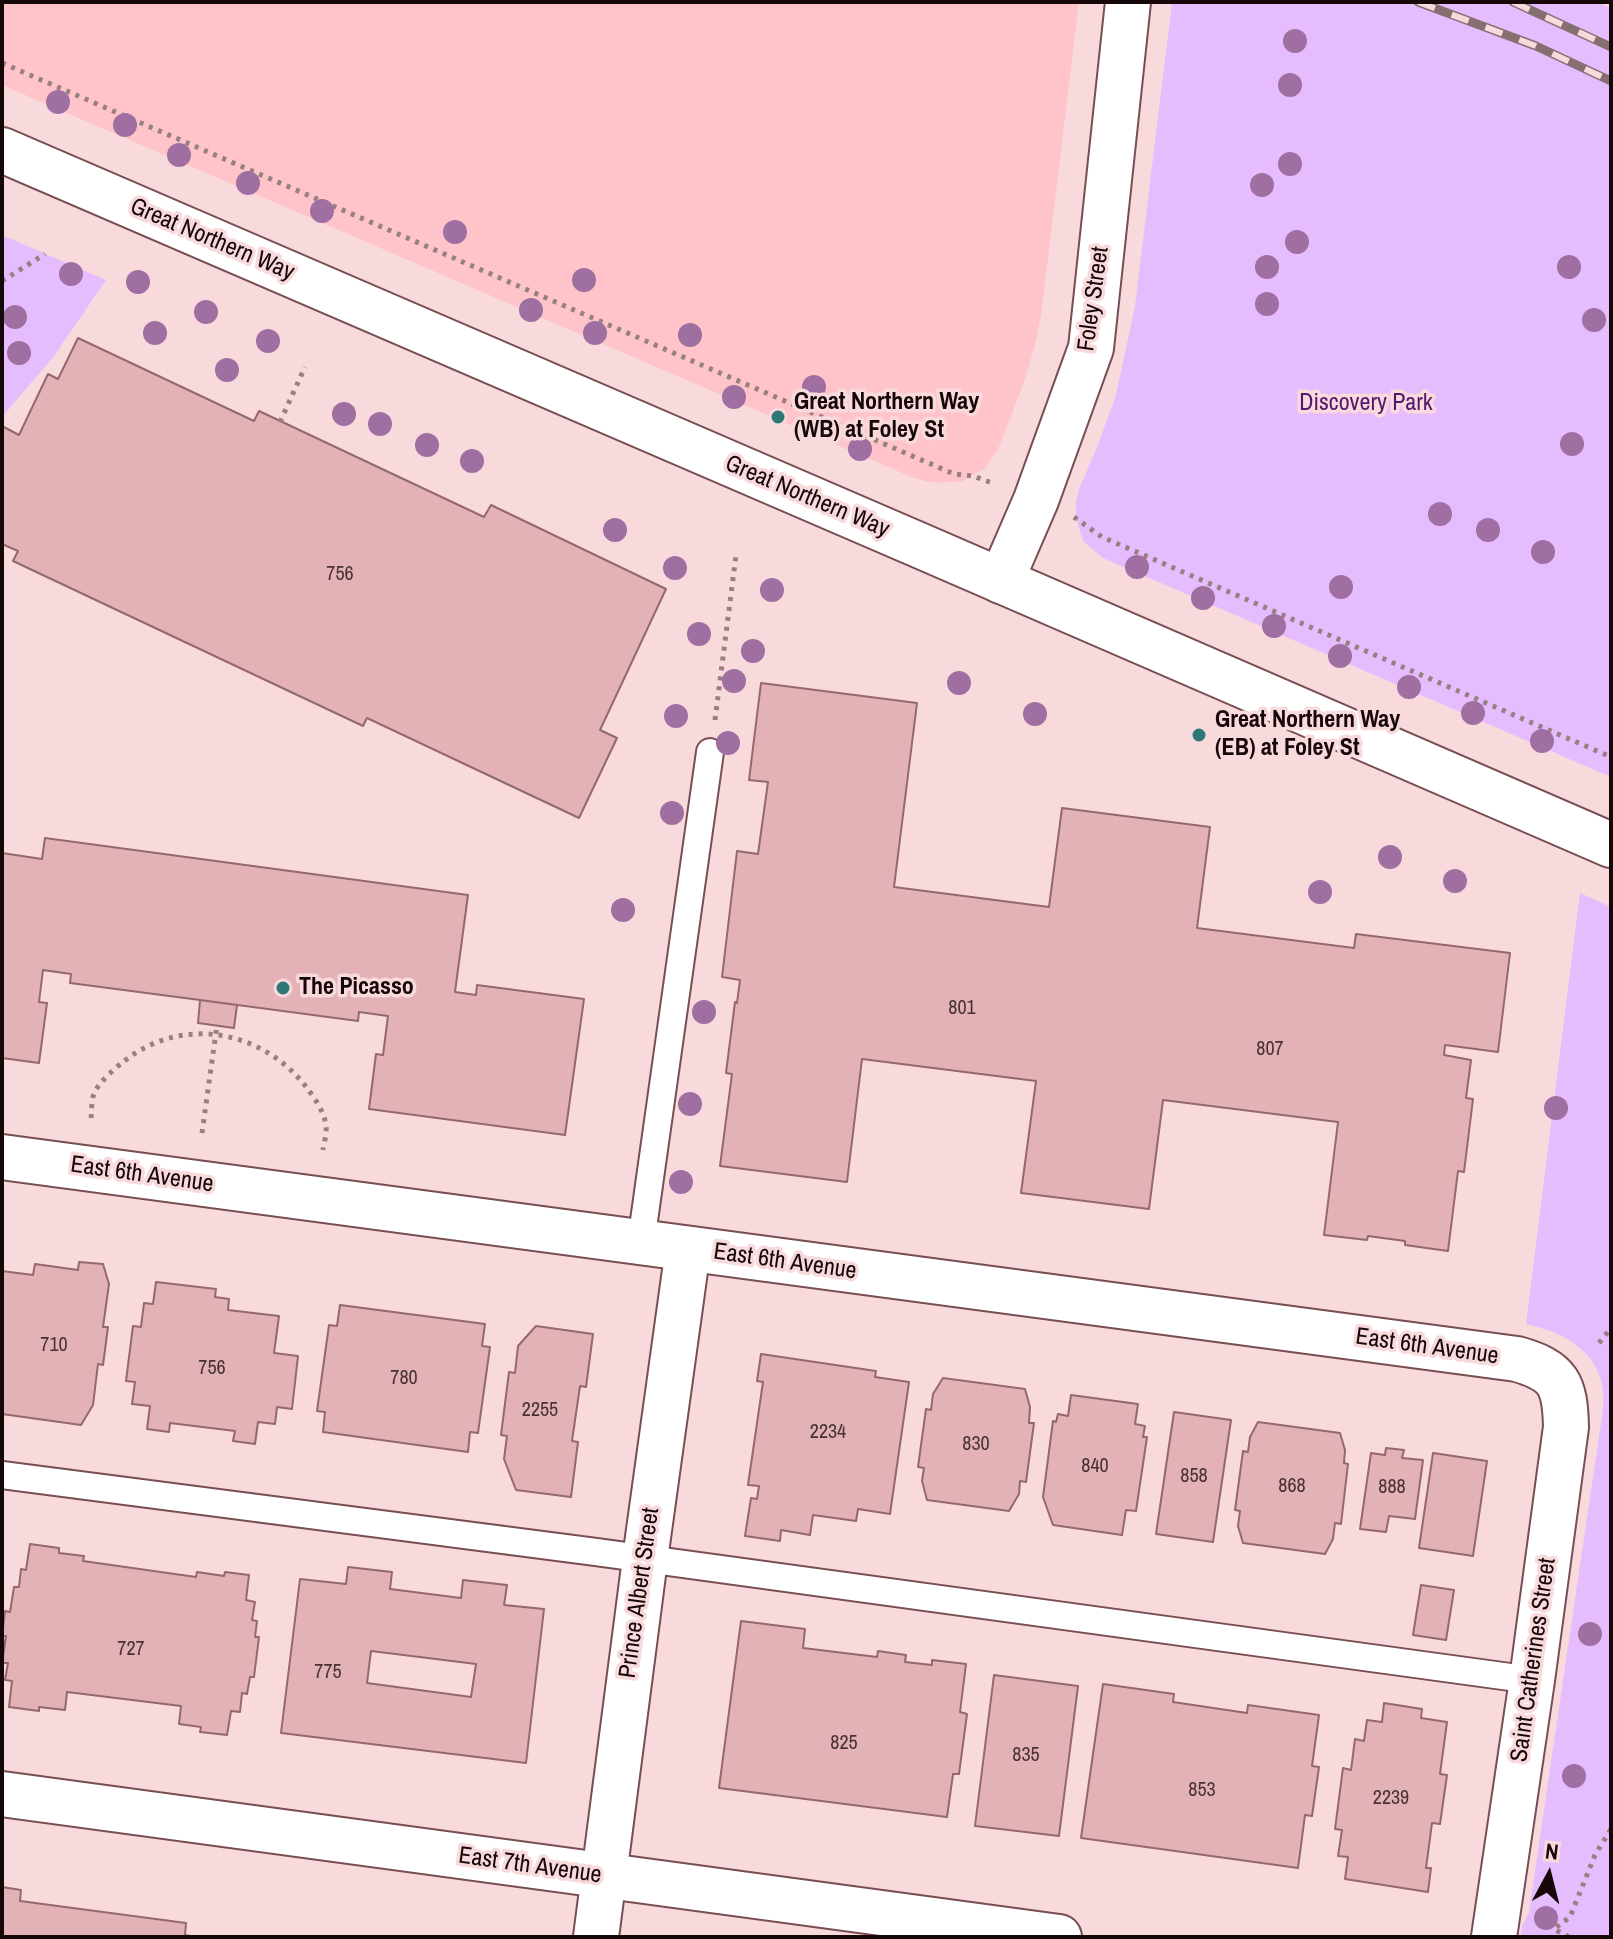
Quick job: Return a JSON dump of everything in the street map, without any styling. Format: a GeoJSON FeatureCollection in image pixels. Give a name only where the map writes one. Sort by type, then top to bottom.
{"type":"FeatureCollection","features":[{"type":"Feature","properties":{"kind":"street","name":"Foley Street"},"geometry":{"type":"LineString","coordinates":[[1001,581],[1036,500],[1091,348],[1128,2]]}},
{"type":"Feature","properties":{"kind":"street","name":"Great Northern Way"},"geometry":{"type":"LineString","coordinates":[[2,150],[1611,845]]}},
{"type":"Feature","properties":{"kind":"street","name":"East 6th Avenue"},"geometry":{"type":"LineString","coordinates":[[2,1157],[1517,1359],[1544,1369],[1560,1384]]}},
{"type":"Feature","properties":{"kind":"street","name":"Prince Albert Street"},"geometry":{"type":"LineString","coordinates":[[596,1937],[688,1249]]}},
{"type":"Feature","properties":{"kind":"street","name":"Saint Catherines Street"},"geometry":{"type":"LineString","coordinates":[[1494,1937],[1566,1427],[1560,1384]]}},
{"type":"Feature","properties":{"kind":"street","name":"East 7th Avenue"},"geometry":{"type":"LineString","coordinates":[[2,1794],[1059,1937]]}},
{"type":"Feature","properties":{"kind":"lane"},"geometry":{"type":"LineString","coordinates":[[641,1242],[710,752]]}},
{"type":"Feature","properties":{"kind":"lane"},"geometry":{"type":"LineString","coordinates":[[2,1475],[1532,1680]]}},
{"type":"Feature","properties":{"kind":"path"},"geometry":{"type":"LineString","coordinates":[[2,63],[954,474],[973,476]]}},
{"type":"Feature","properties":{"kind":"path"},"geometry":{"type":"LineString","coordinates":[[2,281],[45,254]]}},
{"type":"Feature","properties":{"kind":"path"},"geometry":{"type":"LineString","coordinates":[[280,422],[305,367]]}},
{"type":"Feature","properties":{"kind":"path"},"geometry":{"type":"LineString","coordinates":[[1076,518],[1102,537],[1611,757]]}},
{"type":"Feature","properties":{"kind":"path"},"geometry":{"type":"LineString","coordinates":[[710,752],[736,555]]}},
{"type":"Feature","properties":{"kind":"path"},"geometry":{"type":"LineString","coordinates":[[202,1133],[217,1025]]}},
{"type":"Feature","properties":{"kind":"path"},"geometry":{"type":"LineString","coordinates":[[91,1118],[94,1093],[112,1071],[134,1053],[160,1041],[187,1034],[215,1034],[245,1041],[272,1054],[296,1073],[314,1097],[326,1125],[323,1150]]}},
{"type":"Feature","properties":{"kind":"path"},"geometry":{"type":"LineString","coordinates":[[1611,1328],[1599,1343],[1611,1345]]}},
{"type":"Feature","properties":{"kind":"path"},"geometry":{"type":"LineString","coordinates":[[1569,1937],[1554,1929],[1570,1917],[1595,1855],[1611,1829]]}},
{"type":"Feature","properties":{"kind":"shaded area"},"geometry":{"type":"Polygon","coordinates":[[[2,2],[1079,2],[1041,316],[1023,385],[999,447],[985,468],[963,481],[938,483],[909,476],[2,85],[2,2]]]}},
{"type":"Feature","properties":{"kind":"green space","name":"Discovery Park"},"geometry":{"type":"Polygon","coordinates":[[[1172,2],[1598,2],[1611,9],[1611,777],[1103,558],[1083,541],[1076,518],[1076,501],[1116,395],[1135,306],[1172,2]]]}},
{"type":"Feature","properties":{"kind":"green space"},"geometry":{"type":"Polygon","coordinates":[[[2,235],[106,280],[54,356],[2,417],[2,235]]]}},
{"type":"Feature","properties":{"kind":"green space"},"geometry":{"type":"Polygon","coordinates":[[[1580,893],[1611,907],[1611,1937],[1521,1937],[1522,1926],[1529,1912],[1603,1403],[1600,1376],[1586,1354],[1553,1332],[1526,1324],[1580,893]]]}},
{"type":"Feature","properties":{"kind":"building"},"geometry":{"type":"Polygon","coordinates":[[[78,338],[254,421],[259,411],[484,517],[491,505],[666,589],[600,730],[617,738],[579,818],[367,718],[363,726],[13,561],[18,551],[2,544],[2,426],[19,435],[48,374],[58,379],[78,338]]]}},
{"type":"Feature","properties":{"kind":"building"},"geometry":{"type":"Polygon","coordinates":[[[761,683],[917,703],[894,887],[1049,907],[1062,808],[1210,827],[1197,928],[1354,948],[1356,934],[1510,953],[1498,1052],[1445,1045],[1444,1055],[1471,1060],[1466,1098],[1473,1099],[1464,1172],[1458,1171],[1448,1251],[1368,1236],[1367,1240],[1324,1235],[1338,1122],[1163,1100],[1149,1209],[1021,1193],[1036,1081],[862,1059],[847,1182],[720,1166],[732,1074],[726,1073],[740,980],[722,977],[737,851],[758,854],[768,782],[749,780],[761,683]]]}},
{"type":"Feature","properties":{"kind":"building","name":"The Picasso"},"geometry":{"type":"Polygon","coordinates":[[[45,838],[468,895],[455,992],[476,995],[477,985],[584,999],[565,1135],[369,1109],[376,1054],[383,1055],[388,1016],[359,1012],[358,1021],[70,983],[71,974],[43,970],[39,1002],[47,1003],[39,1063],[2,1058],[2,853],[42,859],[45,838]]]}},
{"type":"Feature","properties":{"kind":"building"},"geometry":{"type":"Polygon","coordinates":[[[200,1000],[237,1005],[234,1028],[198,1023],[200,1000]]]}},
{"type":"Feature","properties":{"kind":"building"},"geometry":{"type":"Polygon","coordinates":[[[79,1262],[103,1264],[109,1284],[103,1327],[108,1327],[103,1365],[98,1364],[93,1405],[81,1425],[2,1414],[2,1271],[33,1275],[35,1264],[78,1270],[79,1262]]]}},
{"type":"Feature","properties":{"kind":"building"},"geometry":{"type":"Polygon","coordinates":[[[156,1282],[216,1289],[215,1297],[229,1299],[228,1310],[279,1316],[274,1353],[298,1356],[292,1409],[277,1407],[275,1424],[258,1422],[255,1444],[233,1441],[235,1431],[170,1423],[169,1432],[147,1429],[150,1406],[132,1404],[135,1382],[126,1381],[133,1326],[141,1327],[144,1303],[153,1304],[156,1282]]]}},
{"type":"Feature","properties":{"kind":"building"},"geometry":{"type":"Polygon","coordinates":[[[340,1305],[485,1324],[482,1346],[490,1347],[478,1433],[470,1432],[468,1452],[323,1432],[325,1412],[317,1411],[329,1325],[337,1326],[340,1305]]]}},
{"type":"Feature","properties":{"kind":"building"},"geometry":{"type":"Polygon","coordinates":[[[536,1326],[593,1334],[586,1387],[580,1386],[572,1441],[578,1442],[571,1497],[516,1490],[504,1459],[507,1436],[501,1435],[509,1372],[515,1373],[518,1346],[536,1326]]]}},
{"type":"Feature","properties":{"kind":"building"},"geometry":{"type":"Polygon","coordinates":[[[761,1354],[876,1371],[875,1377],[909,1382],[890,1514],[858,1509],[856,1521],[813,1515],[810,1535],[781,1530],[780,1541],[745,1536],[751,1498],[757,1499],[759,1486],[748,1485],[763,1382],[757,1381],[761,1354]]]}},
{"type":"Feature","properties":{"kind":"building"},"geometry":{"type":"Polygon","coordinates":[[[943,1378],[1025,1389],[1030,1407],[1029,1423],[1034,1423],[1026,1482],[1020,1481],[1019,1494],[1009,1511],[927,1500],[922,1481],[924,1468],[918,1467],[926,1409],[931,1410],[933,1394],[943,1378]]]}},
{"type":"Feature","properties":{"kind":"building"},"geometry":{"type":"Polygon","coordinates":[[[1071,1395],[1138,1404],[1135,1424],[1145,1426],[1143,1437],[1147,1437],[1136,1511],[1126,1510],[1122,1535],[1053,1525],[1043,1497],[1053,1421],[1056,1422],[1058,1414],[1068,1416],[1071,1395]]]}},
{"type":"Feature","properties":{"kind":"building"},"geometry":{"type":"Polygon","coordinates":[[[1174,1412],[1231,1420],[1213,1542],[1156,1534],[1174,1412]]]}},
{"type":"Feature","properties":{"kind":"building"},"geometry":{"type":"Polygon","coordinates":[[[1258,1422],[1340,1433],[1345,1450],[1344,1463],[1348,1464],[1341,1524],[1335,1523],[1333,1539],[1325,1554],[1243,1543],[1238,1526],[1240,1511],[1235,1510],[1243,1451],[1248,1452],[1250,1437],[1258,1422]]]}},
{"type":"Feature","properties":{"kind":"building"},"geometry":{"type":"Polygon","coordinates":[[[1386,1448],[1404,1450],[1402,1458],[1423,1460],[1415,1519],[1389,1516],[1386,1532],[1360,1529],[1371,1453],[1385,1455],[1386,1448]]]}},
{"type":"Feature","properties":{"kind":"building"},"geometry":{"type":"Polygon","coordinates":[[[1433,1453],[1487,1461],[1473,1556],[1419,1548],[1433,1453]]]}},
{"type":"Feature","properties":{"kind":"building"},"geometry":{"type":"Polygon","coordinates":[[[30,1544],[59,1548],[59,1553],[84,1556],[83,1561],[196,1577],[197,1572],[224,1576],[225,1572],[249,1575],[246,1600],[255,1602],[252,1620],[257,1621],[255,1637],[259,1637],[254,1677],[250,1677],[247,1694],[242,1693],[240,1712],[231,1711],[227,1735],[200,1732],[201,1727],[179,1724],[181,1706],[67,1692],[65,1710],[9,1707],[12,1681],[5,1680],[8,1663],[2,1663],[6,1636],[2,1636],[5,1611],[10,1612],[14,1587],[19,1587],[21,1569],[26,1570],[30,1544]]]}},
{"type":"Feature","properties":{"kind":"building"},"geometry":{"type":"Polygon","coordinates":[[[348,1567],[392,1572],[390,1589],[461,1598],[463,1580],[507,1585],[504,1605],[544,1609],[526,1763],[281,1733],[300,1579],[346,1584],[348,1567]],[[371,1651],[367,1683],[471,1697],[476,1664],[371,1651]]]}},
{"type":"Feature","properties":{"kind":"building"},"geometry":{"type":"Polygon","coordinates":[[[1421,1585],[1454,1590],[1446,1640],[1413,1635],[1421,1585]]]}},
{"type":"Feature","properties":{"kind":"building"},"geometry":{"type":"Polygon","coordinates":[[[741,1621],[805,1629],[803,1648],[877,1657],[878,1651],[906,1655],[905,1662],[932,1665],[932,1660],[966,1664],[960,1712],[967,1714],[959,1774],[953,1774],[947,1817],[719,1788],[741,1621]]]}},
{"type":"Feature","properties":{"kind":"building"},"geometry":{"type":"Polygon","coordinates":[[[994,1675],[1078,1686],[1059,1836],[975,1826],[994,1675]]]}},
{"type":"Feature","properties":{"kind":"building"},"geometry":{"type":"Polygon","coordinates":[[[1103,1684],[1174,1694],[1173,1702],[1247,1713],[1248,1705],[1319,1715],[1312,1766],[1319,1767],[1312,1816],[1305,1815],[1298,1868],[1081,1838],[1103,1684]]]}},
{"type":"Feature","properties":{"kind":"building"},"geometry":{"type":"Polygon","coordinates":[[[1384,1703],[1422,1709],[1421,1718],[1447,1722],[1440,1774],[1447,1775],[1440,1824],[1432,1823],[1426,1868],[1431,1868],[1428,1892],[1345,1879],[1348,1857],[1338,1856],[1342,1830],[1335,1829],[1343,1768],[1351,1770],[1355,1739],[1364,1741],[1367,1720],[1382,1722],[1384,1703]]]}},
{"type":"Feature","properties":{"kind":"building"},"geometry":{"type":"Polygon","coordinates":[[[2,1887],[21,1890],[20,1901],[186,1923],[185,1935],[196,1937],[2,1937],[2,1887]]]}},
{"type":"Feature","properties":{"kind":"railway"},"geometry":{"type":"LineString","coordinates":[[1418,2],[1536,46],[1611,81]]}},
{"type":"Feature","properties":{"kind":"railway"},"geometry":{"type":"LineString","coordinates":[[1513,2],[1611,47]]}},
{"type":"Feature","properties":{"kind":"place","name":"Great Northern Way (WB) at Foley St"},"geometry":{"type":"Point","coordinates":[778,417]}},
{"type":"Feature","properties":{"kind":"place","name":"Great Northern Way (EB) at Foley St"},"geometry":{"type":"Point","coordinates":[1199,735]}},
{"type":"Feature","properties":{"kind":"place","name":"The Picasso"},"geometry":{"type":"Point","coordinates":[283,988]}}]}
